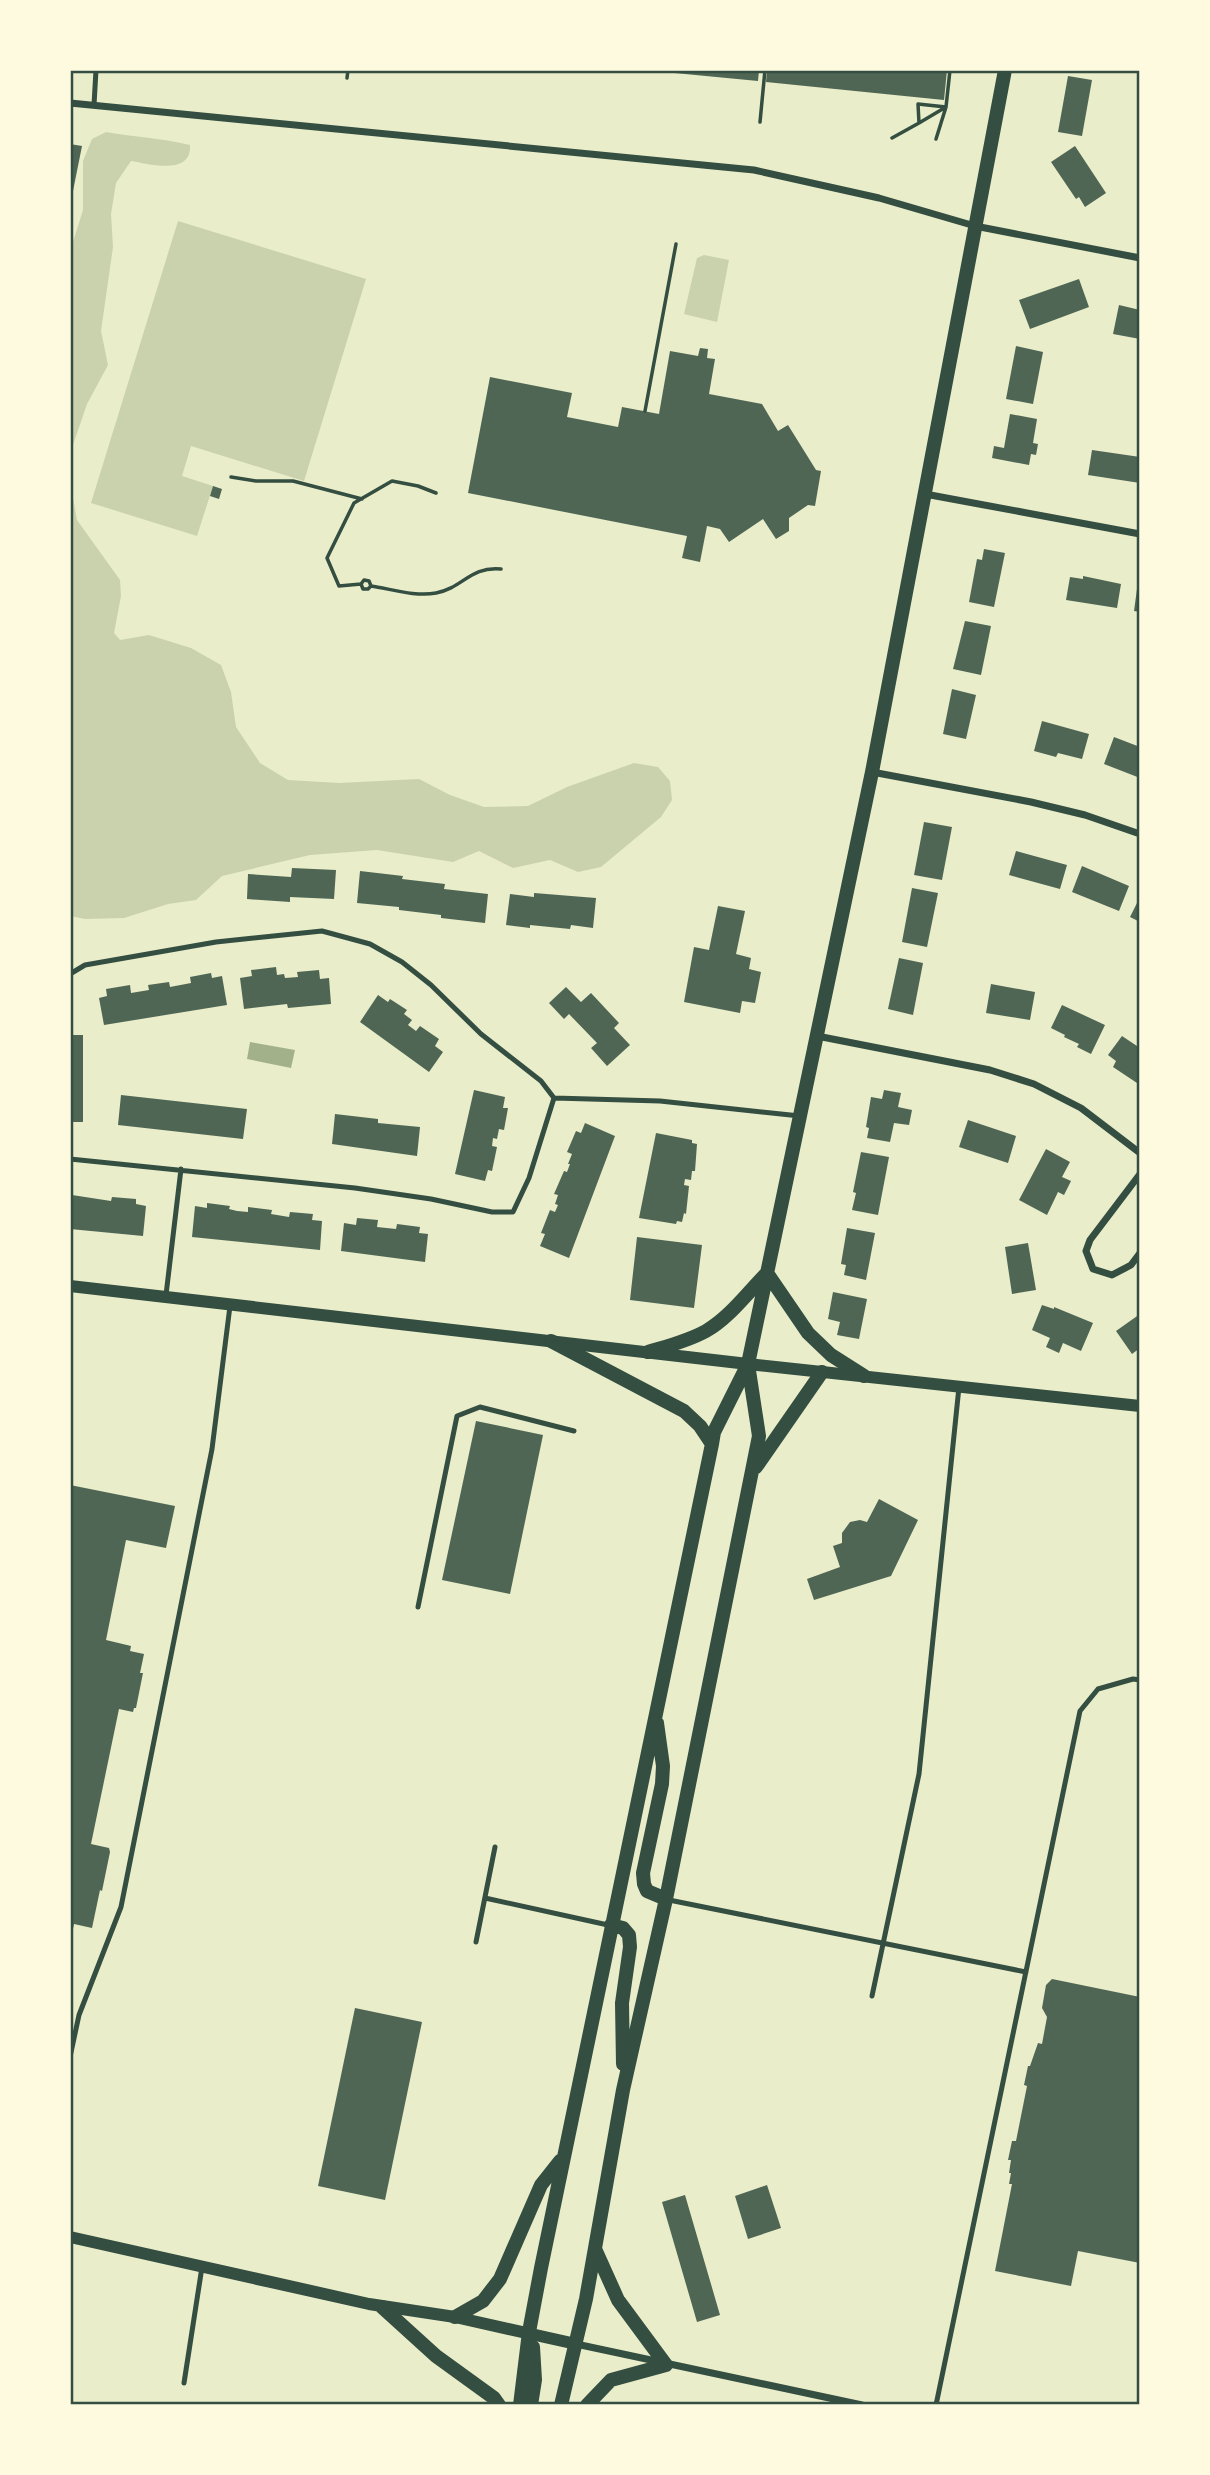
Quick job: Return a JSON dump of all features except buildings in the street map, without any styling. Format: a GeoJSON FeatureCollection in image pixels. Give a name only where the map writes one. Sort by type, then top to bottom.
{"type":"FeatureCollection","features":[{"type":"Feature","properties":{"kind":"main road"},"geometry":{"type":"LineString","coordinates":[[520,2405],[529,2332],[714,1432],[748,1364],[872,772],[1005,70]]}},
{"type":"Feature","properties":{"kind":"main road"},"geometry":{"type":"LineString","coordinates":[[648,1352],[687,1341],[708,1330],[767,1273]]}},
{"type":"Feature","properties":{"kind":"main road"},"geometry":{"type":"LineString","coordinates":[[767,1273],[808,1333],[831,1355],[864,1376]]}},
{"type":"Feature","properties":{"kind":"main road"},"geometry":{"type":"LineString","coordinates":[[551,1341],[684,1411],[700,1426],[712,1444]]}},
{"type":"Feature","properties":{"kind":"main road"},"geometry":{"type":"LineString","coordinates":[[561,2405],[596,2250],[624,2090],[666,1899],[759,1436],[748,1364]]}},
{"type":"Feature","properties":{"kind":"main road"},"geometry":{"type":"LineString","coordinates":[[751,1474],[822,1372]]}},
{"type":"Feature","properties":{"kind":"main road"},"geometry":{"type":"LineString","coordinates":[[656,1715],[663,1766],[662,1784],[643,1873],[647,1891],[666,1899]]}},
{"type":"Feature","properties":{"kind":"main road"},"geometry":{"type":"LineString","coordinates":[[611,1925],[623,1928],[629,1935],[630,1947],[622,2003],[624,2090]]}},
{"type":"Feature","properties":{"kind":"main road"},"geometry":{"type":"LineString","coordinates":[[455,2317],[483,2301],[499,2279],[541,2185],[564,2157]]}},
{"type":"Feature","properties":{"kind":"main road"},"geometry":{"type":"LineString","coordinates":[[587,2405],[611,2381],[666,2365],[618,2301],[596,2250]]}},
{"type":"Feature","properties":{"kind":"main road"},"geometry":{"type":"LineString","coordinates":[[382,2306],[436,2357],[494,2398],[499,2405]]}},
{"type":"Feature","properties":{"kind":"main road"},"geometry":{"type":"LineString","coordinates":[[529,2332],[534,2355],[531,2405]]}},
{"type":"Feature","properties":{"kind":"street"},"geometry":{"type":"LineString","coordinates":[[70,103],[754,170],[879,198],[975,226],[1140,258]]}},
{"type":"Feature","properties":{"kind":"street"},"geometry":{"type":"LineString","coordinates":[[925,494],[1140,534]]}},
{"type":"Feature","properties":{"kind":"street"},"geometry":{"type":"LineString","coordinates":[[872,772],[1044,805],[1085,815],[1140,834]]}},
{"type":"Feature","properties":{"kind":"street"},"geometry":{"type":"LineString","coordinates":[[817,1036],[990,1070],[1034,1084],[1081,1108],[1140,1153]]}},
{"type":"Feature","properties":{"kind":"street"},"geometry":{"type":"LineString","coordinates":[[1140,1174],[1090,1240],[1086,1251],[1093,1269],[1112,1275],[1131,1265],[1140,1253]]}},
{"type":"Feature","properties":{"kind":"street"},"geometry":{"type":"LineString","coordinates":[[70,1286],[1140,1406]]}},
{"type":"Feature","properties":{"kind":"street"},"geometry":{"type":"LineString","coordinates":[[70,2237],[382,2306],[529,2332],[666,2365],[862,2405]]}},
{"type":"Feature","properties":{"kind":"lane"},"geometry":{"type":"LineString","coordinates":[[94,105],[96,70]]}},
{"type":"Feature","properties":{"kind":"lane"},"geometry":{"type":"LineString","coordinates":[[70,974],[85,965],[216,942],[321,931],[370,944],[402,962],[481,1034],[541,1081],[554,1098]]}},
{"type":"Feature","properties":{"kind":"lane"},"geometry":{"type":"LineString","coordinates":[[554,1098],[660,1101],[800,1116]]}},
{"type":"Feature","properties":{"kind":"lane"},"geometry":{"type":"LineString","coordinates":[[70,1159],[368,1189],[492,1212],[513,1212],[529,1178],[554,1098]]}},
{"type":"Feature","properties":{"kind":"lane"},"geometry":{"type":"LineString","coordinates":[[166,1295],[181,1169]]}},
{"type":"Feature","properties":{"kind":"lane"},"geometry":{"type":"LineString","coordinates":[[70,2057],[79,2015],[121,1908],[210,1459],[230,1303]]}},
{"type":"Feature","properties":{"kind":"lane"},"geometry":{"type":"LineString","coordinates":[[872,1996],[919,1774],[959,1386]]}},
{"type":"Feature","properties":{"kind":"lane"},"geometry":{"type":"LineString","coordinates":[[418,1607],[457,1416],[480,1407],[574,1431]]}},
{"type":"Feature","properties":{"kind":"lane"},"geometry":{"type":"LineString","coordinates":[[936,2405],[1080,1711],[1098,1689],[1133,1679],[1140,1680]]}},
{"type":"Feature","properties":{"kind":"lane"},"geometry":{"type":"LineString","coordinates":[[476,1942],[495,1847]]}},
{"type":"Feature","properties":{"kind":"lane"},"geometry":{"type":"LineString","coordinates":[[485,1898],[611,1925]]}},
{"type":"Feature","properties":{"kind":"lane"},"geometry":{"type":"LineString","coordinates":[[666,1899],[1026,1972]]}},
{"type":"Feature","properties":{"kind":"lane"},"geometry":{"type":"LineString","coordinates":[[184,2383],[202,2267]]}},
{"type":"Feature","properties":{"kind":"path"},"geometry":{"type":"LineString","coordinates":[[347,78],[348,70]]}},
{"type":"Feature","properties":{"kind":"path"},"geometry":{"type":"LineString","coordinates":[[760,122],[765,70]]}},
{"type":"Feature","properties":{"kind":"path"},"geometry":{"type":"LineString","coordinates":[[936,139],[946,107],[950,70]]}},
{"type":"Feature","properties":{"kind":"path"},"geometry":{"type":"LineString","coordinates":[[919,122],[918,104],[946,107]]}},
{"type":"Feature","properties":{"kind":"path"},"geometry":{"type":"LineString","coordinates":[[892,138],[946,107]]}},
{"type":"Feature","properties":{"kind":"path"},"geometry":{"type":"LineString","coordinates":[[645,411],[676,244]]}},
{"type":"Feature","properties":{"kind":"path"},"geometry":{"type":"LineString","coordinates":[[230,477],[256,481],[293,481],[362,499]]}},
{"type":"Feature","properties":{"kind":"path"},"geometry":{"type":"LineString","coordinates":[[436,493],[418,486],[391,481],[354,503],[327,558],[339,586],[361,584],[364,580],[369,581],[371,586],[433,594],[445,591],[480,569],[500,569]]}},
{"type":"Feature","properties":{"kind":"shaded area"},"geometry":{"type":"Polygon","coordinates":[[[106,132],[190,145],[189,155],[177,164],[168,166],[131,161],[116,183],[111,214],[113,247],[101,331],[108,365],[87,404],[73,445],[71,487],[77,520],[120,580],[121,596],[114,633],[120,640],[149,635],[191,648],[221,665],[231,692],[236,727],[260,763],[288,780],[339,783],[419,779],[450,795],[484,807],[528,806],[567,787],[634,763],[658,767],[670,781],[672,800],[661,817],[601,867],[578,872],[550,860],[513,868],[479,851],[453,862],[377,850],[310,855],[222,876],[196,900],[168,904],[124,918],[85,919],[70,916],[70,270],[72,245],[83,210],[83,161],[92,139],[106,132]]]}},
{"type":"Feature","properties":{"kind":"shaded area"},"geometry":{"type":"Polygon","coordinates":[[[178,221],[366,279],[304,481],[191,446],[182,476],[213,486],[197,536],[91,503],[178,221]]]}},
{"type":"Feature","properties":{"kind":"shaded area"},"geometry":{"type":"Polygon","coordinates":[[[704,255],[729,260],[717,322],[684,314],[697,258],[704,255]]]}},
{"type":"Feature","properties":{"kind":"shaded area"},"geometry":{"type":"Polygon","coordinates":[[[250,1042],[295,1050],[291,1068],[247,1059],[250,1042]]]}}]}
